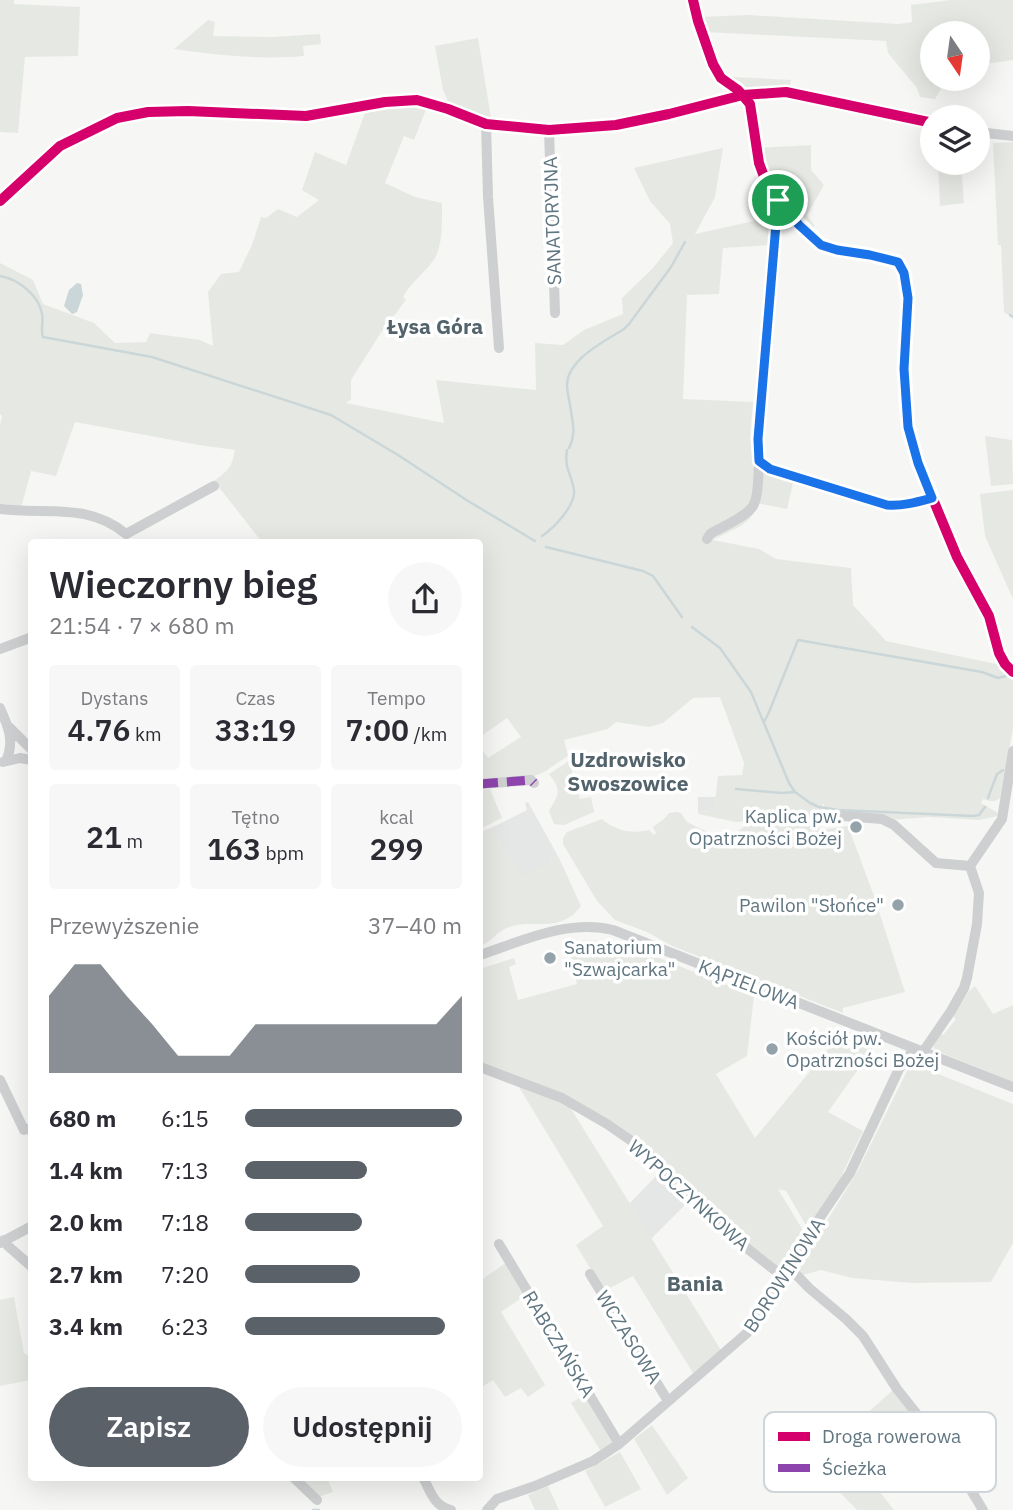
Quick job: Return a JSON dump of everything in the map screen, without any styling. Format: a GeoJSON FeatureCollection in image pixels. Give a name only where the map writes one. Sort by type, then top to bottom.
{"type":"FeatureCollection","features":[{"type":"Feature","properties":{"kind":"street"},"geometry":{"type":"LineString","coordinates":[[693,0],[713,64],[721,78],[750,104],[759,163],[766,182],[778,200],[821,245],[898,262],[904,273],[908,298],[904,369],[908,427],[932,498],[957,556],[989,616],[999,653],[1013,672]]}},
{"type":"Feature","properties":{"kind":"street"},"geometry":{"type":"LineString","coordinates":[[0,201],[60,146],[117,118],[148,112],[306,116],[385,102],[418,100],[486,124],[548,130],[616,125],[743,96],[786,92],[920,120]]}},
{"type":"Feature","properties":{"kind":"street"},"geometry":{"type":"LineString","coordinates":[[486,124],[488,197],[499,348]]}},
{"type":"Feature","properties":{"kind":"street","name":"SANATORYJNA"},"geometry":{"type":"LineString","coordinates":[[548,130],[555,313]]}},
{"type":"Feature","properties":{"kind":"street"},"geometry":{"type":"LineString","coordinates":[[990,133],[1013,136]]}},
{"type":"Feature","properties":{"kind":"street"},"geometry":{"type":"LineString","coordinates":[[707,539],[710,534],[745,514],[754,504],[778,200]]}},
{"type":"Feature","properties":{"kind":"street"},"geometry":{"type":"LineString","coordinates":[[759,461],[770,469],[887,505],[932,498]]}},
{"type":"Feature","properties":{"kind":"street"},"geometry":{"type":"LineString","coordinates":[[0,509],[75,511],[112,523],[126,534],[214,486]]}},
{"type":"Feature","properties":{"kind":"street"},"geometry":{"type":"LineString","coordinates":[[0,649],[28,638]]}},
{"type":"Feature","properties":{"kind":"street"},"geometry":{"type":"LineString","coordinates":[[0,708],[8,726],[11,744],[3,762]]}},
{"type":"Feature","properties":{"kind":"street"},"geometry":{"type":"LineString","coordinates":[[8,726],[28,746]]}},
{"type":"Feature","properties":{"kind":"street"},"geometry":{"type":"LineString","coordinates":[[818,818],[844,816],[881,819],[894,825],[936,863],[970,866],[1002,819],[1013,751]]}},
{"type":"Feature","properties":{"kind":"street"},"geometry":{"type":"LineString","coordinates":[[3,762],[20,758],[28,759]]}},
{"type":"Feature","properties":{"kind":"street"},"geometry":{"type":"LineString","coordinates":[[483,784],[531,780],[534,783]]}},
{"type":"Feature","properties":{"kind":"street","name":"BOROWINOWA"},"geometry":{"type":"LineString","coordinates":[[487,1510],[497,1499],[593,1461],[619,1444],[747,1333],[784,1270],[850,1173],[899,1069],[951,1011],[964,988],[977,924],[979,893],[970,866]]}},
{"type":"Feature","properties":{"kind":"street","name":"KĄPIELOWA"},"geometry":{"type":"LineString","coordinates":[[483,954],[562,929],[606,928],[1013,1087]]}},
{"type":"Feature","properties":{"kind":"street","name":"WYPOCZYNKOWA"},"geometry":{"type":"LineString","coordinates":[[483,1068],[562,1098],[607,1124],[646,1152],[726,1231],[809,1288],[846,1319],[863,1336],[915,1412]]}},
{"type":"Feature","properties":{"kind":"street"},"geometry":{"type":"LineString","coordinates":[[0,1080],[23,1130],[28,1129]]}},
{"type":"Feature","properties":{"kind":"street"},"geometry":{"type":"LineString","coordinates":[[28,1228],[2,1242],[28,1264]]}},
{"type":"Feature","properties":{"kind":"street","name":"RABCZAŃSKA"},"geometry":{"type":"LineString","coordinates":[[499,1244],[619,1444]]}},
{"type":"Feature","properties":{"kind":"street","name":"WCZASOWA"},"geometry":{"type":"LineString","coordinates":[[590,1274],[668,1401]]}},
{"type":"Feature","properties":{"kind":"street"},"geometry":{"type":"LineString","coordinates":[[297,1481],[317,1500]]}},
{"type":"Feature","properties":{"kind":"street"},"geometry":{"type":"LineString","coordinates":[[425,1481],[437,1504],[450,1510]]}},
{"type":"Feature","properties":{"kind":"street","name":"WYPOCZYNKOWA"},"geometry":{"type":"LineString","coordinates":[[972,1492],[982,1510]]}},
{"type":"Feature","properties":{"kind":"shaded area"},"geometry":{"type":"Polygon","coordinates":[[[0,0],[14,0],[14,4],[80,7],[78,56],[25,57],[18,133],[0,132],[0,0]]]}},
{"type":"Feature","properties":{"kind":"shaded area"},"geometry":{"type":"Polygon","coordinates":[[[951,0],[1013,0],[1013,60],[990,63],[990,21],[920,21],[920,91],[940,91],[935,99],[920,97],[917,88],[888,53],[886,41],[706,32],[700,17],[748,15],[898,24],[912,22],[911,5],[951,0]]]}},
{"type":"Feature","properties":{"kind":"shaded area"},"geometry":{"type":"Polygon","coordinates":[[[208,20],[215,22],[213,36],[273,37],[320,34],[321,44],[303,46],[304,56],[288,57],[239,56],[174,49],[208,20]]]}},
{"type":"Feature","properties":{"kind":"shaded area"},"geometry":{"type":"Polygon","coordinates":[[[478,38],[491,118],[489,121],[451,108],[443,90],[435,46],[478,38]]]}},
{"type":"Feature","properties":{"kind":"shaded area"},"geometry":{"type":"Polygon","coordinates":[[[733,77],[791,80],[789,89],[742,88],[731,82],[733,77]]]}},
{"type":"Feature","properties":{"kind":"shaded area"},"geometry":{"type":"Polygon","coordinates":[[[409,103],[427,107],[414,140],[404,136],[385,183],[415,197],[442,203],[442,231],[435,258],[406,292],[403,297],[406,300],[380,334],[351,380],[351,399],[346,403],[444,423],[436,380],[536,390],[535,343],[563,345],[584,330],[623,314],[622,298],[653,268],[673,243],[670,224],[650,201],[634,168],[723,148],[715,197],[695,234],[772,217],[771,245],[723,248],[719,294],[687,295],[683,399],[753,402],[750,437],[753,467],[794,479],[787,509],[757,503],[746,522],[713,540],[759,549],[776,559],[851,568],[853,605],[886,641],[1001,665],[1013,678],[1013,729],[1000,798],[994,801],[983,799],[981,803],[998,813],[998,816],[979,820],[929,817],[889,820],[822,816],[823,804],[820,816],[736,822],[698,814],[698,811],[714,812],[718,776],[742,775],[744,763],[720,697],[693,698],[663,723],[649,727],[616,722],[608,729],[564,740],[568,756],[532,777],[483,782],[483,751],[488,758],[521,737],[507,718],[483,735],[483,539],[260,539],[214,481],[229,468],[235,450],[75,422],[56,476],[31,471],[21,508],[0,505],[0,263],[33,280],[43,304],[94,323],[115,343],[146,342],[150,333],[200,340],[213,346],[208,292],[221,274],[239,272],[261,217],[266,218],[278,209],[297,217],[319,200],[302,190],[315,152],[346,165],[366,110],[409,103]]]}},
{"type":"Feature","properties":{"kind":"shaded area"},"geometry":{"type":"Polygon","coordinates":[[[1013,142],[1013,318],[1004,312],[993,143],[1013,142]]]}},
{"type":"Feature","properties":{"kind":"shaded area"},"geometry":{"type":"Polygon","coordinates":[[[811,145],[811,170],[824,185],[807,215],[815,226],[809,230],[772,183],[759,148],[811,145]]]}},
{"type":"Feature","properties":{"kind":"shaded area"},"geometry":{"type":"Polygon","coordinates":[[[939,175],[962,175],[964,203],[940,206],[939,175]]]}},
{"type":"Feature","properties":{"kind":"shaded area"},"geometry":{"type":"Polygon","coordinates":[[[77,283],[81,284],[83,295],[77,312],[72,314],[64,306],[69,290],[77,283]]]}},
{"type":"Feature","properties":{"kind":"shaded area"},"geometry":{"type":"Polygon","coordinates":[[[985,436],[1012,440],[1013,484],[991,486],[985,436]]]}},
{"type":"Feature","properties":{"kind":"shaded area"},"geometry":{"type":"Polygon","coordinates":[[[1013,490],[1012,597],[985,536],[980,494],[1013,490]]]}},
{"type":"Feature","properties":{"kind":"shaded area"},"geometry":{"type":"Polygon","coordinates":[[[569,761],[580,799],[591,797],[594,812],[564,825],[554,824],[549,811],[558,792],[549,774],[569,761]]]}},
{"type":"Feature","properties":{"kind":"shaded area"},"geometry":{"type":"Polygon","coordinates":[[[490,789],[502,818],[483,828],[483,790],[490,789]]]}},
{"type":"Feature","properties":{"kind":"shaded area"},"geometry":{"type":"Polygon","coordinates":[[[698,797],[716,797],[714,812],[698,811],[698,797]]]}},
{"type":"Feature","properties":{"kind":"shaded area"},"geometry":{"type":"Polygon","coordinates":[[[528,802],[559,858],[552,857],[550,863],[523,878],[491,828],[527,810],[525,803],[528,802]]]}},
{"type":"Feature","properties":{"kind":"shaded area"},"geometry":{"type":"Polygon","coordinates":[[[669,813],[681,813],[687,822],[726,841],[750,824],[818,820],[820,830],[848,826],[905,992],[843,1008],[843,1013],[672,946],[647,932],[615,920],[597,901],[563,844],[563,838],[567,832],[602,819],[618,829],[636,832],[649,830],[654,835],[656,833],[653,827],[669,813]]]}},
{"type":"Feature","properties":{"kind":"shaded area"},"geometry":{"type":"Polygon","coordinates":[[[491,828],[523,877],[550,863],[552,857],[559,858],[581,906],[563,921],[513,926],[483,944],[483,831],[491,828]]]}},
{"type":"Feature","properties":{"kind":"shaded area"},"geometry":{"type":"Polygon","coordinates":[[[591,940],[616,946],[642,957],[659,958],[754,996],[747,1056],[716,1074],[755,1138],[844,1030],[876,1044],[828,1112],[863,1131],[839,1181],[807,1227],[786,1191],[778,1189],[804,1232],[779,1268],[711,1214],[647,1146],[562,1095],[483,1065],[483,968],[514,958],[516,964],[509,967],[518,1000],[577,984],[566,942],[591,940]]]}},
{"type":"Feature","properties":{"kind":"shaded area"},"geometry":{"type":"Polygon","coordinates":[[[975,986],[993,1014],[1013,1005],[1013,1082],[934,1048],[933,1044],[956,1019],[953,1017],[968,992],[975,986]]]}},
{"type":"Feature","properties":{"kind":"shaded area"},"geometry":{"type":"Polygon","coordinates":[[[911,1063],[1013,1104],[1013,1243],[991,1282],[912,1283],[852,1278],[821,1270],[803,1275],[794,1266],[827,1221],[858,1170],[911,1063]]]}},
{"type":"Feature","properties":{"kind":"shaded area"},"geometry":{"type":"Polygon","coordinates":[[[519,1087],[568,1104],[721,1350],[693,1373],[633,1276],[604,1291],[576,1245],[603,1226],[519,1087]]]}},
{"type":"Feature","properties":{"kind":"shaded area"},"geometry":{"type":"Polygon","coordinates":[[[657,1175],[687,1203],[651,1239],[629,1204],[657,1175]]]}},
{"type":"Feature","properties":{"kind":"shaded area"},"geometry":{"type":"Polygon","coordinates":[[[507,1262],[527,1294],[501,1312],[545,1385],[528,1397],[521,1388],[505,1397],[493,1380],[483,1386],[483,1279],[507,1262]]]}},
{"type":"Feature","properties":{"kind":"shaded area"},"geometry":{"type":"Polygon","coordinates":[[[14,1297],[24,1353],[28,1356],[28,1381],[0,1386],[0,1300],[14,1297]]]}},
{"type":"Feature","properties":{"kind":"shaded area"},"geometry":{"type":"Polygon","coordinates":[[[893,1390],[910,1412],[868,1412],[893,1390]]]}},
{"type":"Feature","properties":{"kind":"shaded area"},"geometry":{"type":"Polygon","coordinates":[[[584,1395],[613,1444],[600,1450],[571,1403],[584,1395]]]}},
{"type":"Feature","properties":{"kind":"shaded area"},"geometry":{"type":"Polygon","coordinates":[[[652,1425],[688,1478],[667,1495],[634,1439],[652,1425]]]}},
{"type":"Feature","properties":{"kind":"shaded area"},"geometry":{"type":"Polygon","coordinates":[[[620,1452],[641,1489],[605,1507],[585,1471],[620,1452]]]}},
{"type":"Feature","properties":{"kind":"shaded area"},"geometry":{"type":"Polygon","coordinates":[[[302,1481],[329,1481],[333,1492],[318,1497],[302,1481]]]}},
{"type":"Feature","properties":{"kind":"shaded area"},"geometry":{"type":"Polygon","coordinates":[[[548,1486],[559,1510],[535,1510],[528,1495],[548,1486]]]}},
{"type":"Feature","properties":{"kind":"shaded area"},"geometry":{"type":"Polygon","coordinates":[[[839,1492],[880,1492],[894,1510],[857,1510],[839,1492]]]}},
{"type":"Feature","properties":{"kind":"waterway"},"geometry":{"type":"LineString","coordinates":[[569,448],[573,438],[567,384],[569,375],[580,359],[629,324],[671,267],[685,242]]}},
{"type":"Feature","properties":{"kind":"waterway"},"geometry":{"type":"LineString","coordinates":[[0,276],[20,284],[37,300],[43,320],[43,337],[152,357],[331,415],[535,541]]}},
{"type":"Feature","properties":{"kind":"waterway"},"geometry":{"type":"LineString","coordinates":[[542,536],[563,516],[574,496],[566,462],[567,450]]}},
{"type":"Feature","properties":{"kind":"waterway"},"geometry":{"type":"LineString","coordinates":[[546,547],[643,571],[653,576],[682,617]]}},
{"type":"Feature","properties":{"kind":"waterway"},"geometry":{"type":"LineString","coordinates":[[692,627],[720,648],[751,692],[789,783],[795,792],[810,803],[839,810],[973,816],[979,815],[985,807]]}},
{"type":"Feature","properties":{"kind":"waterway"},"geometry":{"type":"LineString","coordinates":[[764,722],[798,640],[982,672],[998,678],[1006,676]]}},
{"type":"Feature","properties":{"kind":"waterway"},"geometry":{"type":"LineString","coordinates":[[988,798],[997,774],[1003,770]]}},
{"type":"Feature","properties":{"kind":"waterway"},"geometry":{"type":"LineString","coordinates":[[736,789],[795,792]]}},
{"type":"Feature","properties":{"kind":"waterway"},"geometry":{"type":"LineString","coordinates":[[313,1510],[319,1510]]}},
{"type":"Feature","properties":{"kind":"marked path"},"geometry":{"type":"LineString","coordinates":[[483,784],[531,780],[534,783]]}},
{"type":"Feature","properties":{"kind":"cycle path"},"geometry":{"type":"LineString","coordinates":[[693,0],[713,64],[721,78],[738,90],[750,104],[759,163],[766,182],[781,206],[821,245],[898,262],[904,273],[908,298],[904,369],[908,427],[918,463],[957,557],[989,616],[999,653],[1013,672]]}},
{"type":"Feature","properties":{"kind":"cycle path"},"geometry":{"type":"LineString","coordinates":[[0,201],[60,146],[117,118],[148,112],[306,116],[385,102],[417,100],[486,124],[549,130],[616,125],[743,95],[786,92],[920,120]]}},
{"type":"Feature","properties":{"kind":"place","name":"Kaplica pw. Opatrzności Bożej"},"geometry":{"type":"Point","coordinates":[856,827]}},
{"type":"Feature","properties":{"kind":"place","name":"Pawilon \"Słońce\""},"geometry":{"type":"Point","coordinates":[898,905]}},
{"type":"Feature","properties":{"kind":"place","name":"Sanatorium \"Szwajcarka\""},"geometry":{"type":"Point","coordinates":[550,958]}},
{"type":"Feature","properties":{"kind":"place","name":"Kościół pw. Opatrzności Bożej"},"geometry":{"type":"Point","coordinates":[772,1049]}},
{"type":"Feature","properties":{"kind":"district","name":"Łysa Góra"},"geometry":{"type":"Point","coordinates":[435,327]}},
{"type":"Feature","properties":{"kind":"district","name":"Uzdrowisko Swoszowice"},"geometry":{"type":"Point","coordinates":[628,772]}},
{"type":"Feature","properties":{"kind":"district","name":"Bania"},"geometry":{"type":"Point","coordinates":[695,1284]}},
{"type":"Feature","properties":{"kind":"route"},"geometry":{"type":"LineString","coordinates":[[778,200],[821,245],[898,262],[904,273],[908,298],[904,369],[908,427],[932,498],[887,505],[770,469],[759,461],[758,439],[778,200]]}}]}
